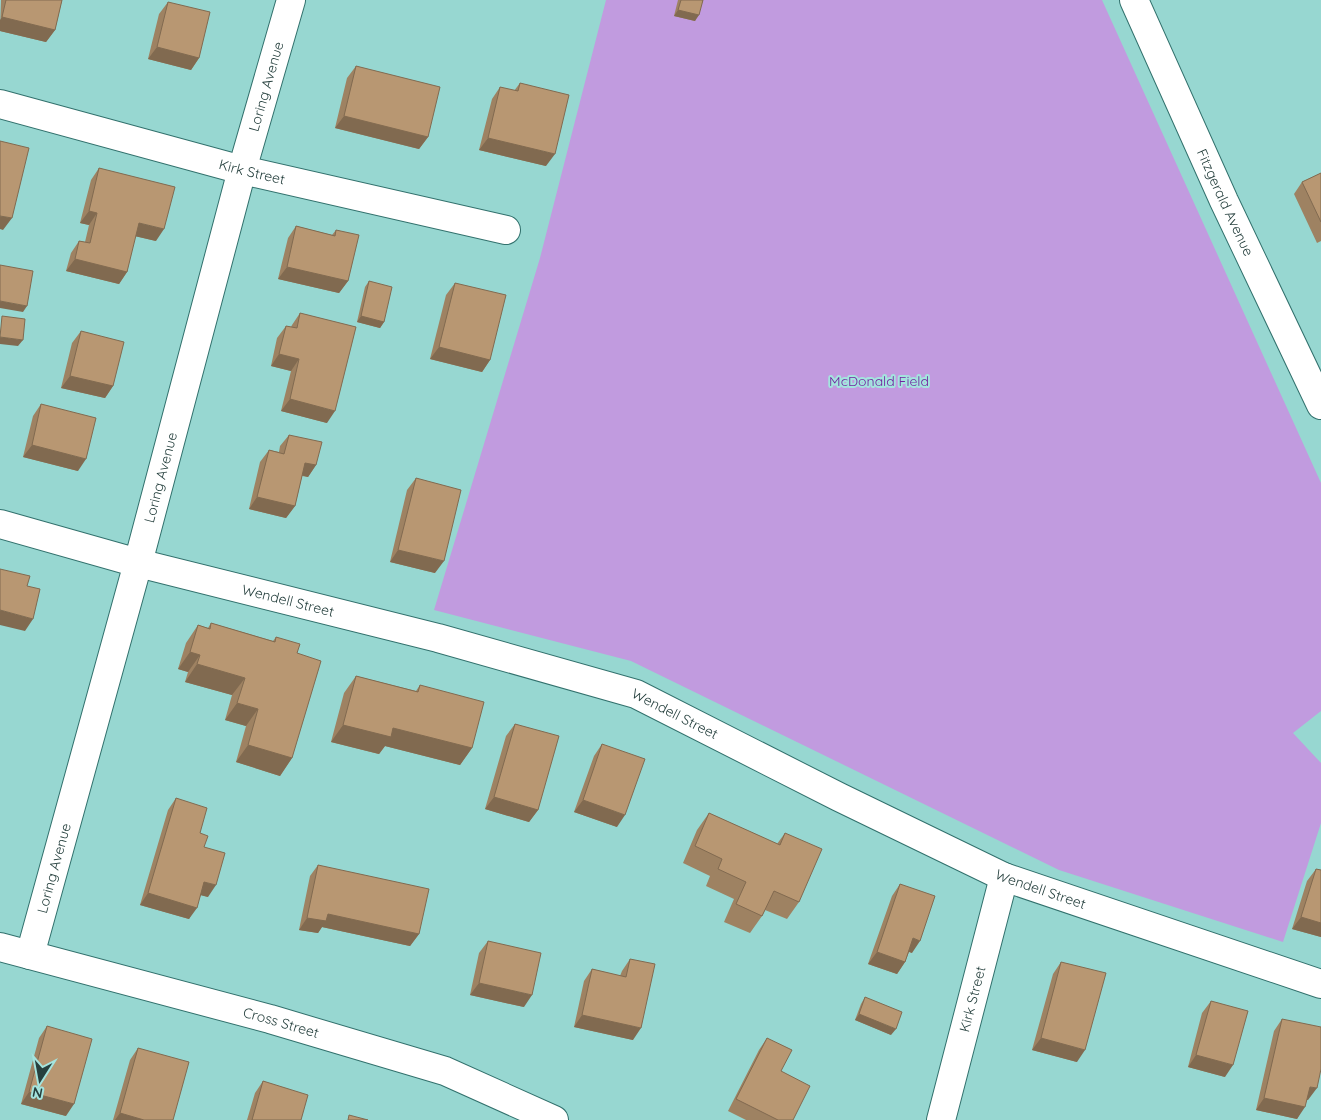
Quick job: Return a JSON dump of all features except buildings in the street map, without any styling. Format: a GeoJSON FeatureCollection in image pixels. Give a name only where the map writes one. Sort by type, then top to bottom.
{"type":"FeatureCollection","features":[{"type":"Feature","properties":{"kind":"street","name":"Loring Avenue"},"geometry":{"type":"LineString","coordinates":[[30,955],[138,563],[242,170],[292,0]]}},
{"type":"Feature","properties":{"kind":"street","name":"Fitzgerald Avenue"},"geometry":{"type":"LineString","coordinates":[[1134,0],[1224,201],[1321,405]]}},
{"type":"Feature","properties":{"kind":"street","name":"Kirk Street"},"geometry":{"type":"LineString","coordinates":[[0,104],[242,170],[506,230]]}},
{"type":"Feature","properties":{"kind":"street","name":"Wendell Street"},"geometry":{"type":"LineString","coordinates":[[0,524],[138,563],[438,638],[636,694],[839,797],[1004,877],[1321,984]]}},
{"type":"Feature","properties":{"kind":"street","name":"Kirk Street"},"geometry":{"type":"LineString","coordinates":[[940,1120],[1004,877]]}},
{"type":"Feature","properties":{"kind":"street","name":"Cross Street"},"geometry":{"type":"LineString","coordinates":[[0,947],[270,1019],[445,1071],[554,1120]]}},
{"type":"Feature","properties":{"kind":"green space","name":"McDonald Field"},"geometry":{"type":"Polygon","coordinates":[[[606,0],[1102,0],[1321,483],[1321,711],[1293,733],[1321,763],[1321,823],[1283,942],[1059,870],[631,661],[434,610],[540,258],[606,0]]]}}]}
